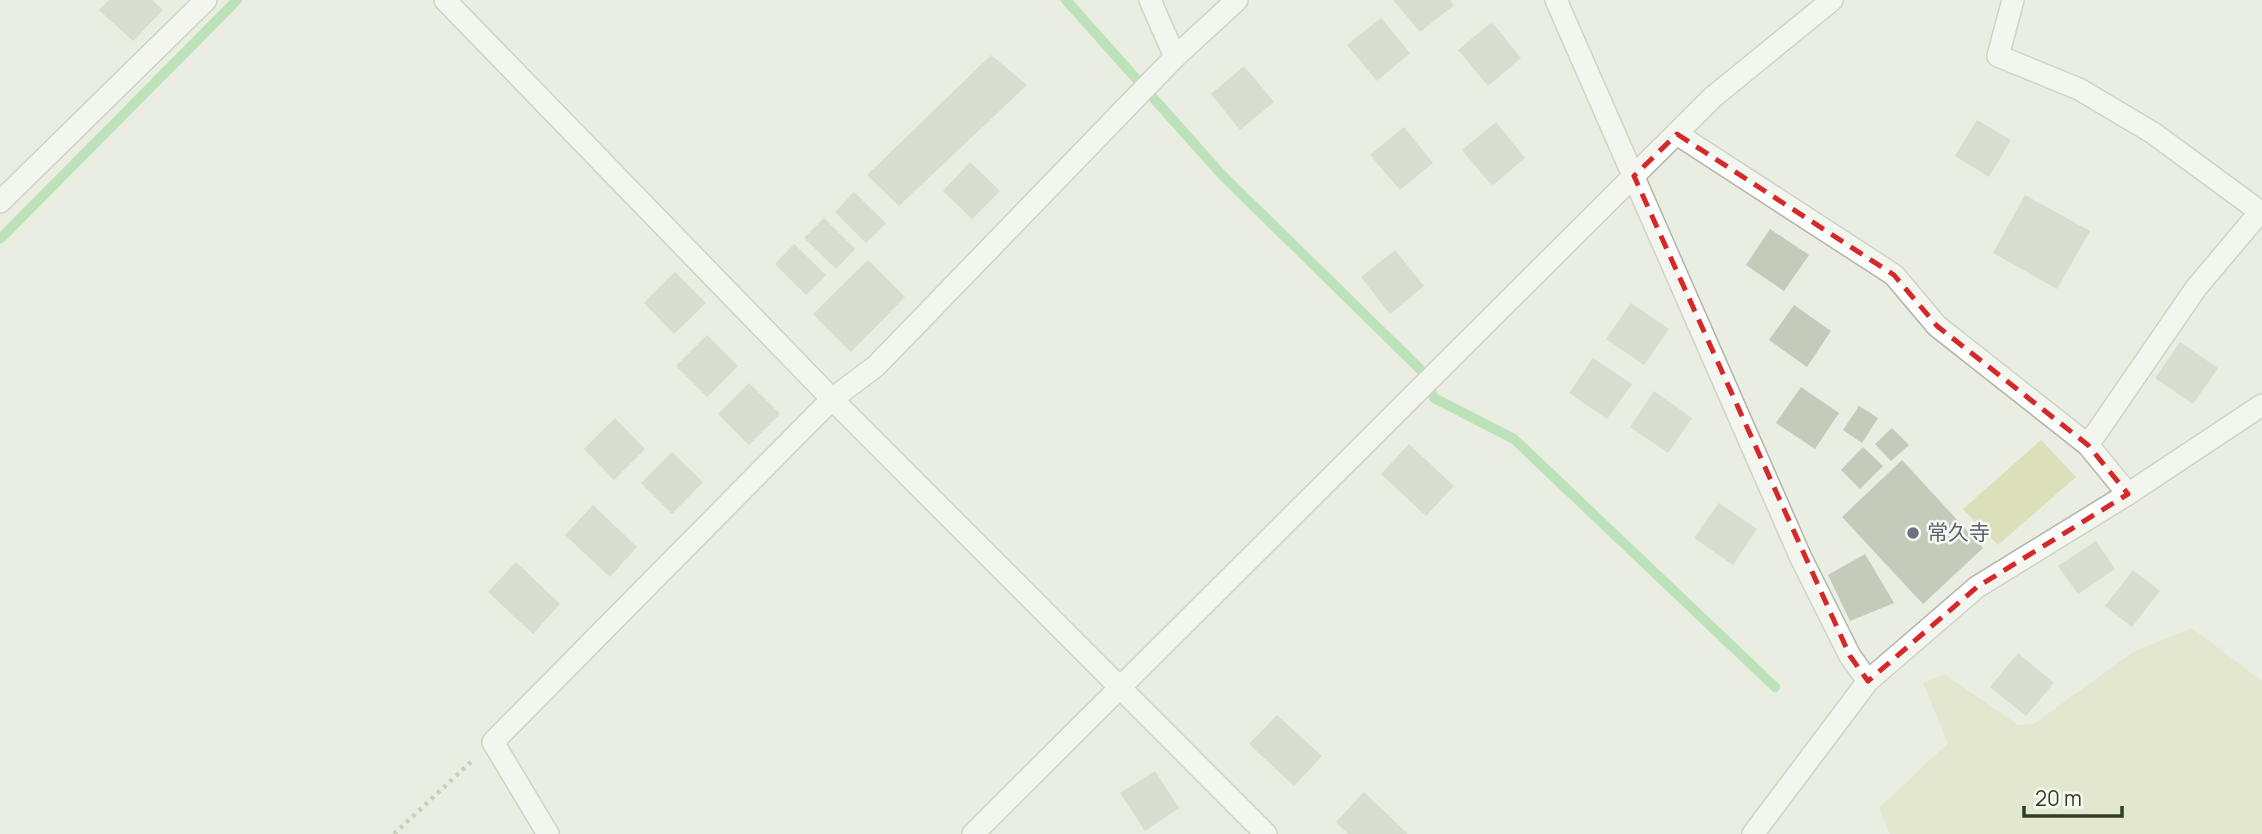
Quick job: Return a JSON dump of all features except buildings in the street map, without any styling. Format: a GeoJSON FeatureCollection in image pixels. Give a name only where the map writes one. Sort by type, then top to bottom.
{"type":"FeatureCollection","features":[{"type":"Feature","properties":{"kind":"street"},"geometry":{"type":"LineString","coordinates":[[0,202],[206,0]]}},
{"type":"Feature","properties":{"kind":"street"},"geometry":{"type":"LineString","coordinates":[[445,0],[832,399],[1266,834]]}},
{"type":"Feature","properties":{"kind":"street"},"geometry":{"type":"LineString","coordinates":[[1150,0],[1175,57]]}},
{"type":"Feature","properties":{"kind":"street"},"geometry":{"type":"LineString","coordinates":[[548,834],[493,742],[832,399],[876,366],[1175,57],[1237,0]]}},
{"type":"Feature","properties":{"kind":"street"},"geometry":{"type":"LineString","coordinates":[[1556,0],[1801,558],[1850,656],[1868,681]]}},
{"type":"Feature","properties":{"kind":"street"},"geometry":{"type":"LineString","coordinates":[[973,834],[1713,97],[1832,0]]}},
{"type":"Feature","properties":{"kind":"street"},"geometry":{"type":"LineString","coordinates":[[2013,0],[1998,56],[2079,89],[2143,127],[2261,212],[2196,288],[2088,445]]}},
{"type":"Feature","properties":{"kind":"street"},"geometry":{"type":"LineString","coordinates":[[1677,134],[1894,275],[1937,326],[2088,445],[2128,494]]}},
{"type":"Feature","properties":{"kind":"street"},"geometry":{"type":"LineString","coordinates":[[1753,834],[1868,681],[1978,587],[2128,494],[2262,405]]}},
{"type":"Feature","properties":{"kind":"path"},"geometry":{"type":"LineString","coordinates":[[394,834],[493,742]]}},
{"type":"Feature","properties":{"kind":"highlighted area"},"geometry":{"type":"Polygon","coordinates":[[[1677,134],[1894,275],[1937,326],[2088,445],[2128,494],[1977,587],[1868,681],[1850,656],[1634,176],[1677,134]]]}},
{"type":"Feature","properties":{"kind":"green space"},"geometry":{"type":"Polygon","coordinates":[[[2041,440],[2076,477],[1998,545],[1963,509],[2041,440]]]}},
{"type":"Feature","properties":{"kind":"green space"},"geometry":{"type":"Polygon","coordinates":[[[2192,628],[2262,681],[2262,834],[1890,834],[1879,808],[1948,743],[1923,683],[1944,674],[2018,725],[2034,724],[2133,652],[2192,628]]]}},
{"type":"Feature","properties":{"kind":"waterway"},"geometry":{"type":"LineString","coordinates":[[0,239],[237,0]]}},
{"type":"Feature","properties":{"kind":"waterway"},"geometry":{"type":"LineString","coordinates":[[1066,0],[1222,175],[1421,370],[1434,398],[1514,439],[1775,687]]}},
{"type":"Feature","properties":{"kind":"place","name":"常久寺"},"geometry":{"type":"Point","coordinates":[1913,533]}}]}
